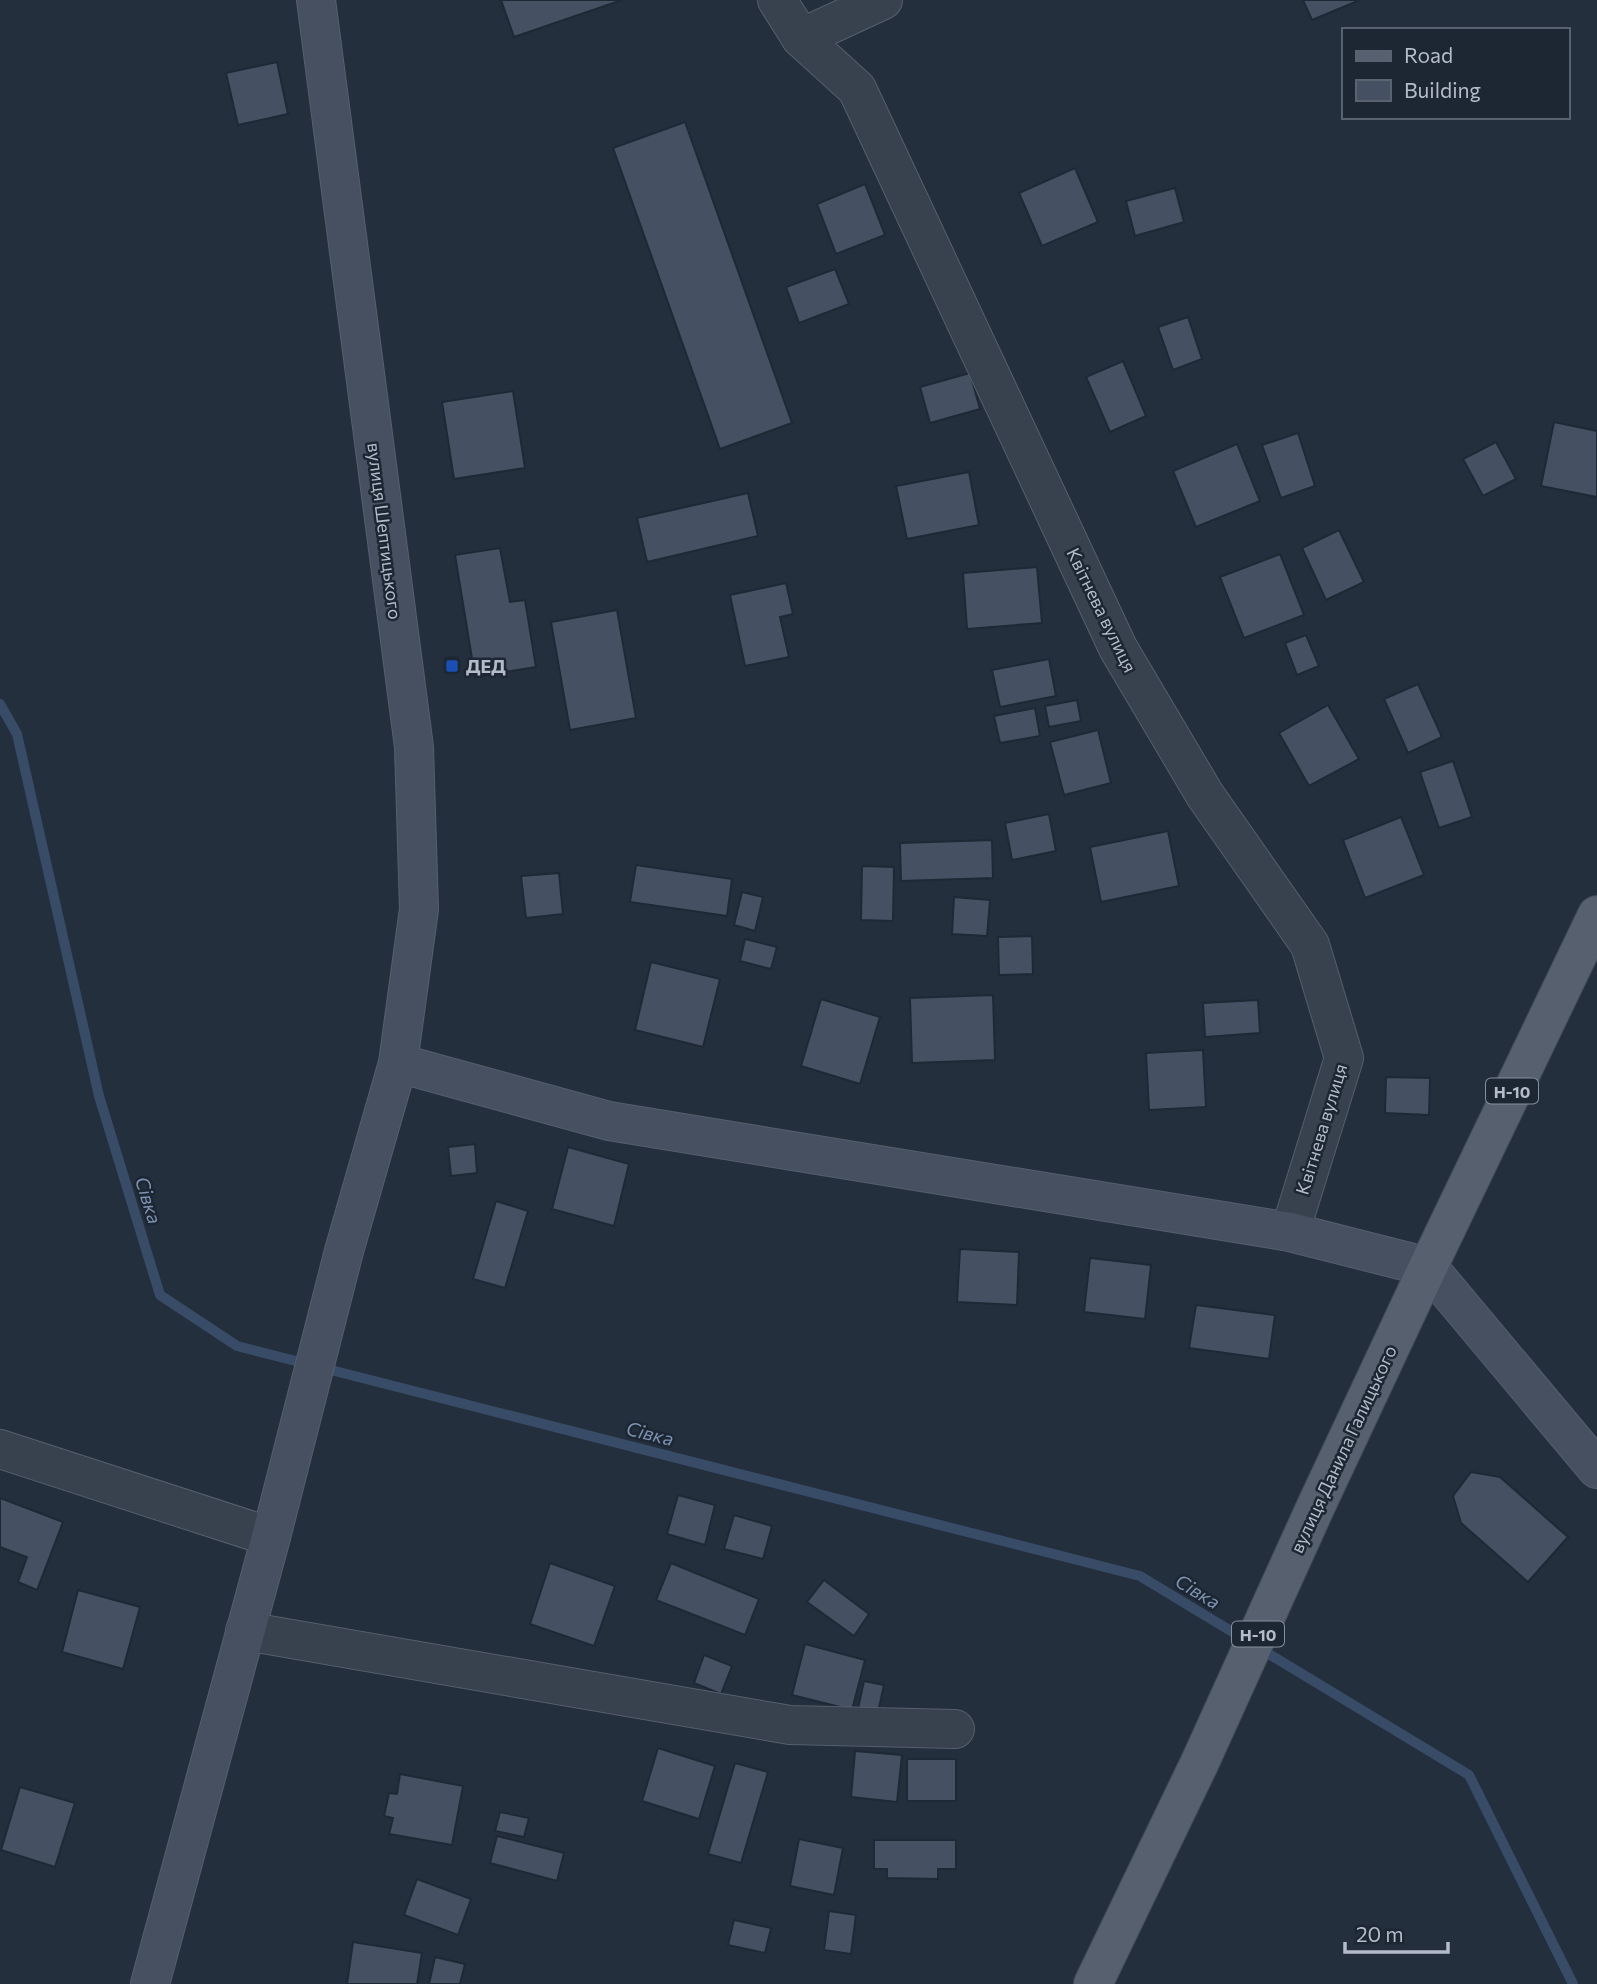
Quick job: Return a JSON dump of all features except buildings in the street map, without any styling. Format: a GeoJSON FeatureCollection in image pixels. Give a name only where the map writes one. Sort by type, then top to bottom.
{"type":"FeatureCollection","features":[{"type":"Feature","properties":{"kind":"main road","name":"вулиця Данила Галицького"},"geometry":{"type":"LineString","coordinates":[[1093,1984],[1200,1762],[1428,1267],[1597,915]]}},
{"type":"Feature","properties":{"kind":"street","name":"вулиця Шептицького"},"geometry":{"type":"LineString","coordinates":[[150,1984],[271,1536],[344,1251],[398,1063],[419,909],[414,747],[316,0]]}},
{"type":"Feature","properties":{"kind":"street","name":"Квітнева вулиця"},"geometry":{"type":"LineString","coordinates":[[777,0],[801,38],[857,89],[1118,648],[1205,795],[1310,945],[1344,1058],[1290,1232]]}},
{"type":"Feature","properties":{"kind":"street"},"geometry":{"type":"LineString","coordinates":[[801,38],[883,0]]}},
{"type":"Feature","properties":{"kind":"street"},"geometry":{"type":"LineString","coordinates":[[398,1063],[609,1121],[1290,1232],[1428,1267],[1597,1469]]}},
{"type":"Feature","properties":{"kind":"street"},"geometry":{"type":"LineString","coordinates":[[0,1449],[271,1536]]}},
{"type":"Feature","properties":{"kind":"street"},"geometry":{"type":"LineString","coordinates":[[245,1630],[789,1725],[955,1729]]}},
{"type":"Feature","properties":{"kind":"waterway","name":"Сівка"},"geometry":{"type":"LineString","coordinates":[[0,704],[17,734],[99,1096],[160,1295],[237,1346],[1140,1576],[1469,1775],[1573,1984]]}},
{"type":"Feature","properties":{"kind":"place","name":"ДЕД"},"geometry":{"type":"Point","coordinates":[452,666]}}]}
